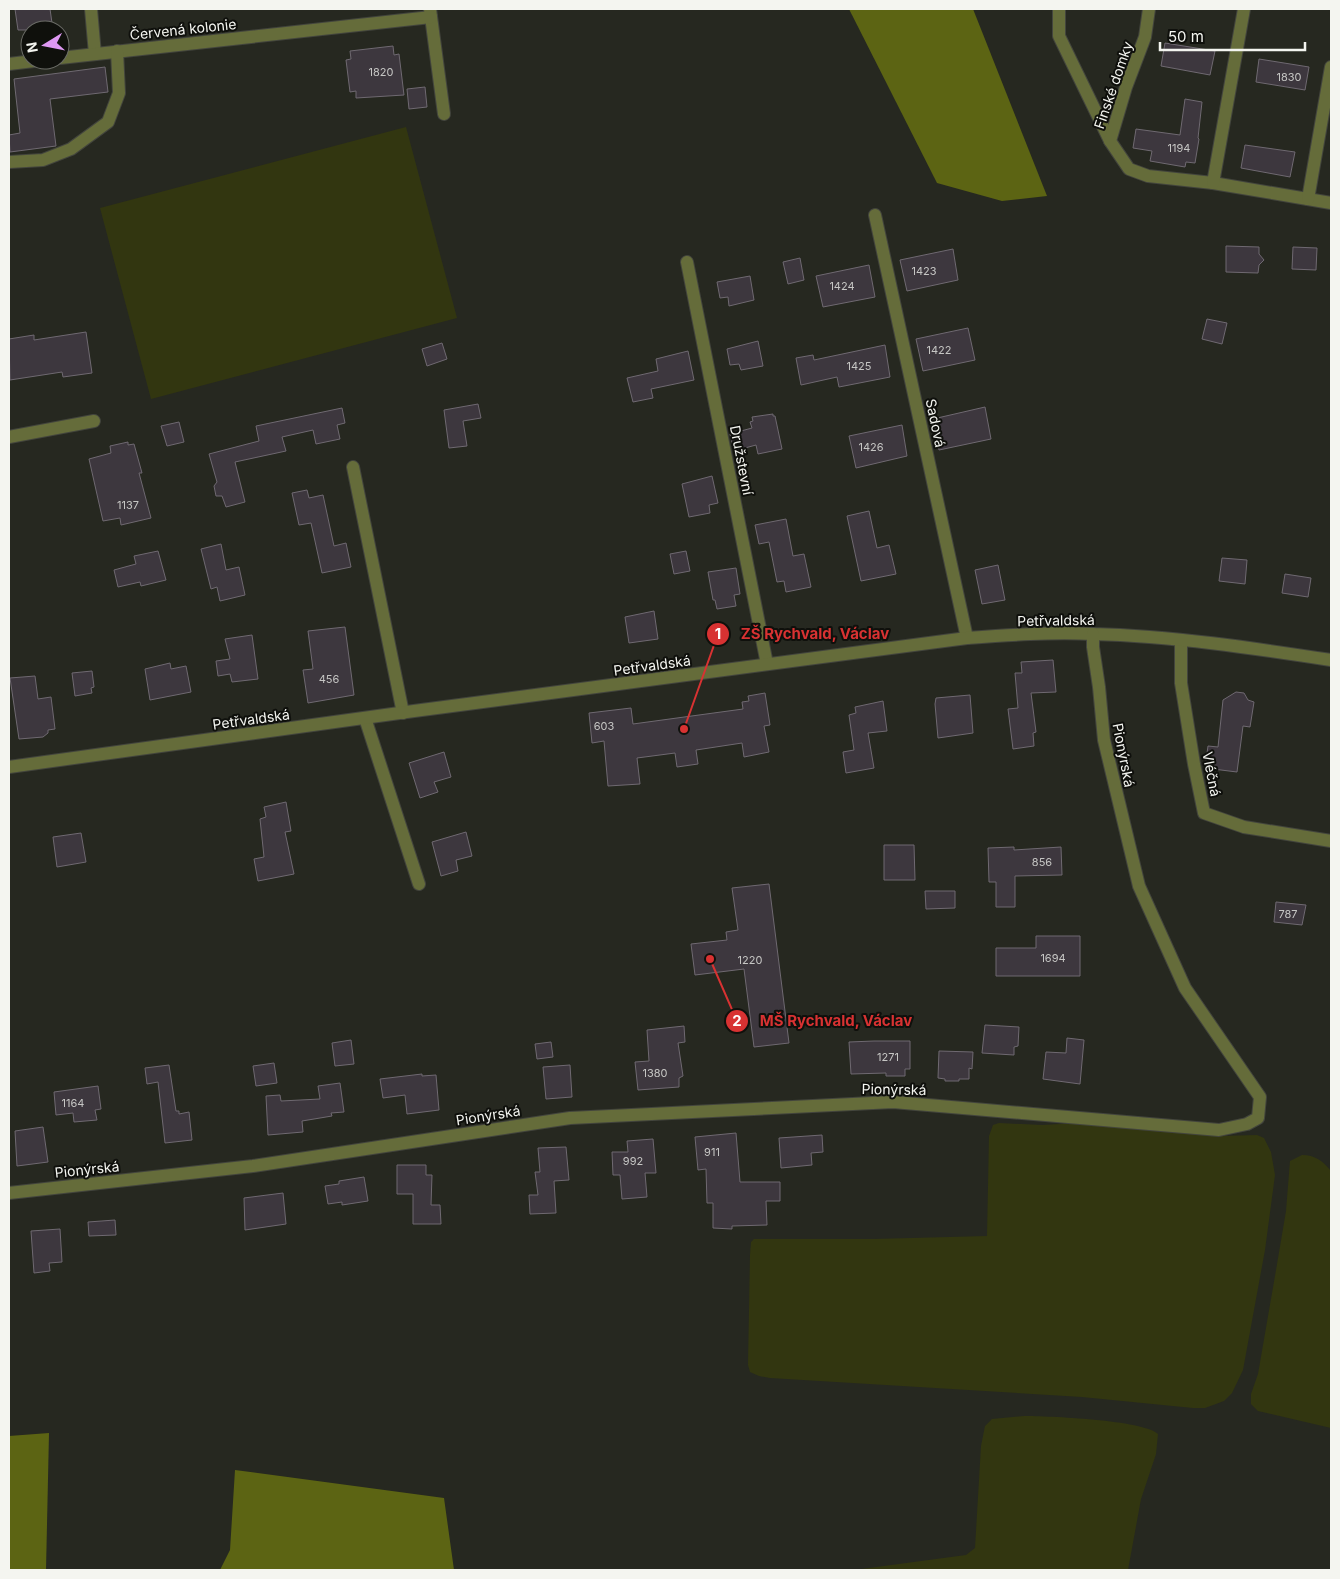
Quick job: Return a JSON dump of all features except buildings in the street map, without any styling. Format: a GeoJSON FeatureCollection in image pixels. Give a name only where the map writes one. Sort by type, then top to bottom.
{"type":"FeatureCollection","features":[{"type":"Feature","properties":{"kind":"street"},"geometry":{"type":"LineString","coordinates":[[91,9],[96,54]]}},
{"type":"Feature","properties":{"kind":"street"},"geometry":{"type":"LineString","coordinates":[[1058,9],[1059,36],[1110,141]]}},
{"type":"Feature","properties":{"kind":"street","name":"Finské domky"},"geometry":{"type":"LineString","coordinates":[[1149,9],[1145,37],[1126,87],[1110,141],[1130,169],[1148,176],[1213,184],[1331,203]]}},
{"type":"Feature","properties":{"kind":"street"},"geometry":{"type":"LineString","coordinates":[[1213,184],[1244,9]]}},
{"type":"Feature","properties":{"kind":"street","name":"Červená kolonie"},"geometry":{"type":"LineString","coordinates":[[70,57],[430,13],[444,114]]}},
{"type":"Feature","properties":{"kind":"street","name":"Červená kolonie"},"geometry":{"type":"LineString","coordinates":[[9,162],[43,160],[71,149],[108,122],[120,93],[117,51]]}},
{"type":"Feature","properties":{"kind":"street"},"geometry":{"type":"LineString","coordinates":[[1308,199],[1331,67]]}},
{"type":"Feature","properties":{"kind":"street","name":"Sadová"},"geometry":{"type":"LineString","coordinates":[[875,214],[967,638]]}},
{"type":"Feature","properties":{"kind":"street","name":"Družstevní"},"geometry":{"type":"LineString","coordinates":[[686,262],[767,664]]}},
{"type":"Feature","properties":{"kind":"street"},"geometry":{"type":"LineString","coordinates":[[9,437],[94,421]]}},
{"type":"Feature","properties":{"kind":"street"},"geometry":{"type":"LineString","coordinates":[[354,467],[403,713]]}},
{"type":"Feature","properties":{"kind":"street","name":"Petřvaldská"},"geometry":{"type":"LineString","coordinates":[[9,767],[967,638],[1028,634],[1093,634],[1236,646],[1331,660]]}},
{"type":"Feature","properties":{"kind":"street","name":"Pionýrská"},"geometry":{"type":"LineString","coordinates":[[9,1193],[252,1166],[570,1118],[893,1102],[1219,1130],[1247,1124],[1258,1118],[1260,1097],[1185,988],[1139,886],[1104,740],[1093,634]]}},
{"type":"Feature","properties":{"kind":"street","name":"Vléčná"},"geometry":{"type":"LineString","coordinates":[[1181,640],[1181,683],[1204,813],[1244,827],[1331,841]]}},
{"type":"Feature","properties":{"kind":"street"},"geometry":{"type":"LineString","coordinates":[[365,718],[419,884]]}},
{"type":"Feature","properties":{"kind":"green space"},"geometry":{"type":"Polygon","coordinates":[[[849,9],[973,9],[1047,196],[1002,201],[937,183],[849,9]]]}},
{"type":"Feature","properties":{"kind":"green space"},"geometry":{"type":"Polygon","coordinates":[[[406,127],[457,318],[151,399],[100,208],[406,127]]]}},
{"type":"Feature","properties":{"kind":"green space"},"geometry":{"type":"Polygon","coordinates":[[[999,1123],[1042,1125],[1079,1123],[1220,1136],[1257,1135],[1264,1138],[1271,1152],[1275,1175],[1265,1250],[1243,1370],[1232,1393],[1224,1401],[1205,1408],[1193,1408],[1082,1397],[770,1378],[750,1372],[748,1365],[750,1255],[751,1242],[754,1239],[874,1239],[987,1236],[989,1136],[993,1125],[999,1123]]]}},
{"type":"Feature","properties":{"kind":"green space"},"geometry":{"type":"Polygon","coordinates":[[[1302,1155],[1318,1159],[1331,1171],[1331,1428],[1258,1411],[1251,1404],[1251,1394],[1258,1374],[1286,1211],[1290,1161],[1302,1155]]]}},
{"type":"Feature","properties":{"kind":"green space"},"geometry":{"type":"Polygon","coordinates":[[[1024,1416],[1116,1422],[1149,1429],[1158,1434],[1156,1454],[1141,1499],[1128,1570],[854,1570],[966,1555],[975,1548],[981,1446],[985,1426],[992,1419],[1024,1416]]]}},
{"type":"Feature","properties":{"kind":"green space"},"geometry":{"type":"Polygon","coordinates":[[[49,1433],[46,1570],[9,1570],[9,1436],[49,1433]]]}},
{"type":"Feature","properties":{"kind":"green space"},"geometry":{"type":"Polygon","coordinates":[[[235,1470],[444,1498],[454,1570],[220,1570],[230,1550],[235,1470]]]}},
{"type":"Feature","properties":{"kind":"place","name":"ZŠ Rychvald, Václav"},"geometry":{"type":"Point","coordinates":[684,729]}},
{"type":"Feature","properties":{"kind":"place","name":"MŠ Rychvald, Václav"},"geometry":{"type":"Point","coordinates":[710,959]}}]}
